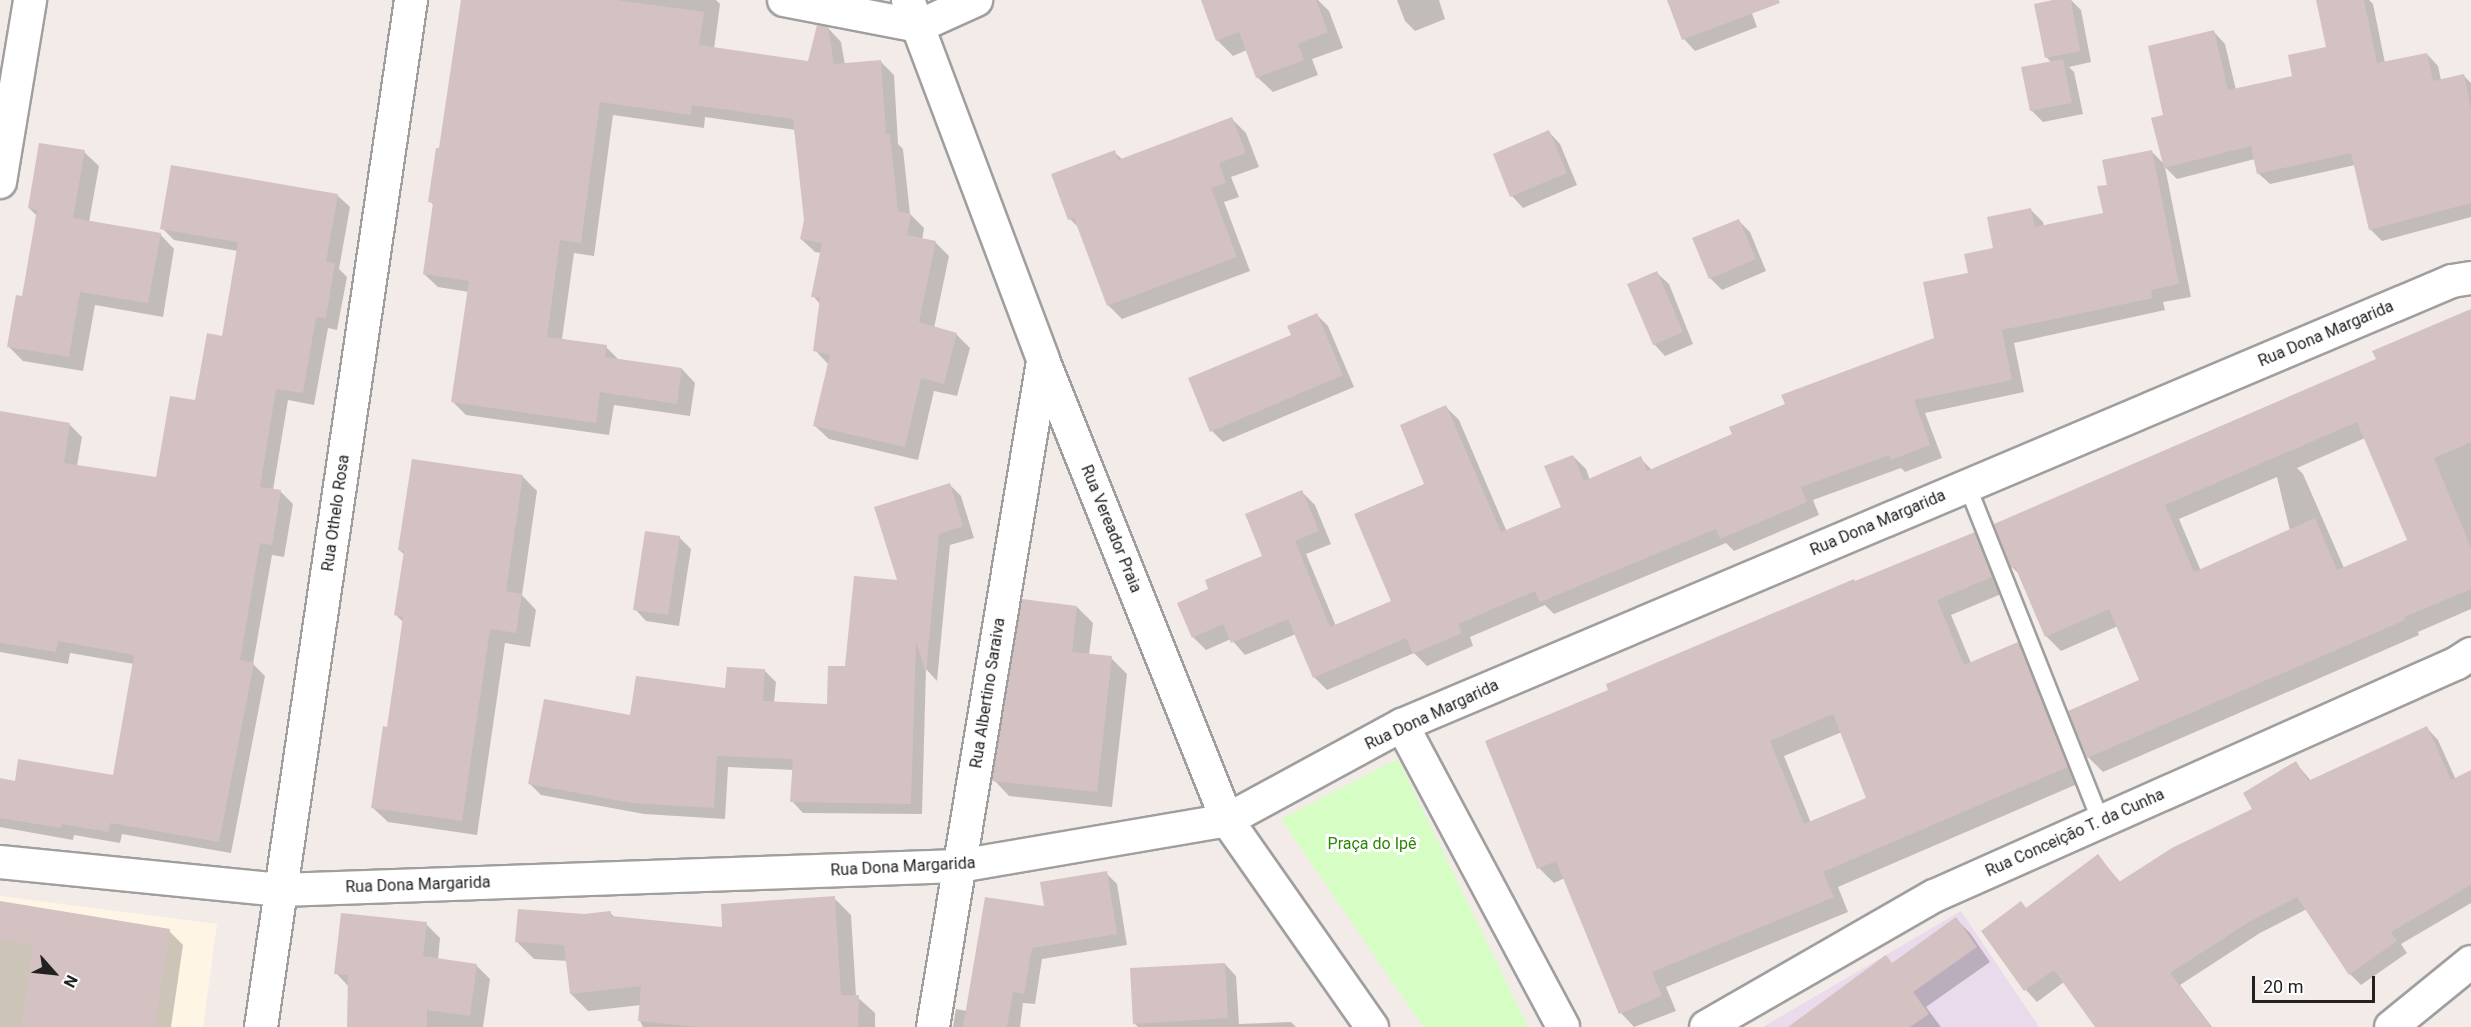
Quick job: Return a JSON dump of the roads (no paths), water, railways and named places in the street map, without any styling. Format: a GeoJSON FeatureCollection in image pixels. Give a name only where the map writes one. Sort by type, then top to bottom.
{"type":"FeatureCollection","features":[{"type":"Feature","properties":{"kind":"street"},"geometry":{"type":"LineString","coordinates":[[0,182],[30,0]]}},
{"type":"Feature","properties":{"kind":"street","name":"Rua Othelo Rosa"},"geometry":{"type":"LineString","coordinates":[[261,1027],[411,0]]}},
{"type":"Feature","properties":{"kind":"street"},"geometry":{"type":"LineString","coordinates":[[784,0],[914,13],[976,0]]}},
{"type":"Feature","properties":{"kind":"street","name":"Rua Vereador Praia"},"geometry":{"type":"LineString","coordinates":[[914,13],[1043,360],[1227,820],[1372,1027]]}},
{"type":"Feature","properties":{"kind":"street","name":"Rua Dona Margarida"},"geometry":{"type":"LineString","coordinates":[[0,862],[281,890],[959,866],[1227,820],[1402,725],[1967,485],[2461,279]]}},
{"type":"Feature","properties":{"kind":"street","name":"Rua Albertino Saraiva"},"geometry":{"type":"LineString","coordinates":[[933,1027],[1043,360]]}},
{"type":"Feature","properties":{"kind":"street","name":"Rua Conceição T. da Cunha"},"geometry":{"type":"LineString","coordinates":[[1706,1027],[1934,896],[2464,658]]}},
{"type":"Feature","properties":{"kind":"street"},"geometry":{"type":"LineString","coordinates":[[1402,725],[1563,1027]]}},
{"type":"Feature","properties":{"kind":"street"},"geometry":{"type":"LineString","coordinates":[[2391,1027],[2471,962]]}},
{"type":"Feature","properties":{"kind":"lane"},"geometry":{"type":"LineString","coordinates":[[1967,485],[2101,822]]}},
{"type":"Feature","properties":{"kind":"park label","name":"Praça do Ipê"},"geometry":{"type":"Point","coordinates":[1372,844]}}]}
